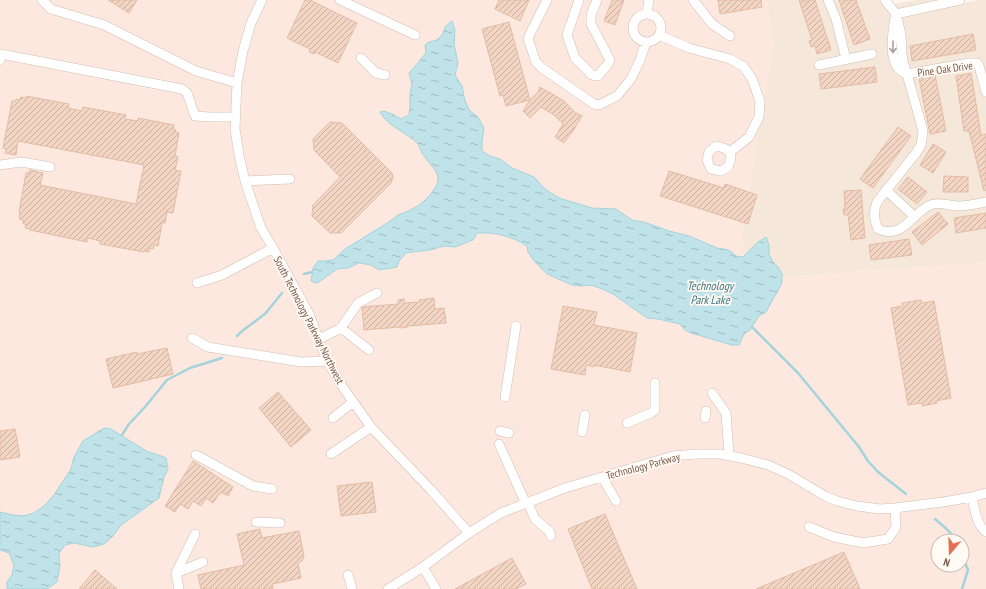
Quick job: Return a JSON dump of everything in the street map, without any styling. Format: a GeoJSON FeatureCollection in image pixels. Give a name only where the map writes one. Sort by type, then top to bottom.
{"type":"FeatureCollection","features":[{"type":"Feature","properties":{"kind":"street"},"geometry":{"type":"LineString","coordinates":[[42,0],[50,10],[104,25],[196,71],[237,83]]}},
{"type":"Feature","properties":{"kind":"street","name":"South Technology Parkway Northwest"},"geometry":{"type":"LineString","coordinates":[[262,0],[251,23],[243,51],[237,83],[235,129],[245,181],[261,228],[310,316],[327,361],[342,386],[371,427],[431,490],[469,533]]}},
{"type":"Feature","properties":{"kind":"street"},"geometry":{"type":"LineString","coordinates":[[340,0],[415,35]]}},
{"type":"Feature","properties":{"kind":"street"},"geometry":{"type":"LineString","coordinates":[[547,0],[528,39],[536,62],[542,68],[594,104],[599,105],[617,96],[631,80],[646,42]]}},
{"type":"Feature","properties":{"kind":"street"},"geometry":{"type":"LineString","coordinates":[[579,0],[567,35],[575,58],[592,75],[598,76],[610,60],[591,24],[594,1]]}},
{"type":"Feature","properties":{"kind":"street"},"geometry":{"type":"LineString","coordinates":[[647,13],[649,0]]}},
{"type":"Feature","properties":{"kind":"street"},"geometry":{"type":"LineString","coordinates":[[693,0],[712,24],[730,36]]}},
{"type":"Feature","properties":{"kind":"street"},"geometry":{"type":"LineString","coordinates":[[828,0],[836,19],[846,59]]}},
{"type":"Feature","properties":{"kind":"street"},"geometry":{"type":"LineString","coordinates":[[885,0],[896,14],[893,32],[893,57],[899,70],[907,74],[923,131],[921,145],[916,153],[877,202],[874,214],[878,229],[884,232],[892,232],[901,229],[932,204],[967,206],[986,202]]}},
{"type":"Feature","properties":{"kind":"street"},"geometry":{"type":"LineString","coordinates":[[896,14],[960,0]]}},
{"type":"Feature","properties":{"kind":"street"},"geometry":{"type":"LineString","coordinates":[[647,13],[653,14],[658,18],[661,23],[662,30],[660,35],[651,42],[646,42],[639,39],[634,34],[633,27],[635,20],[640,15],[647,13]]}},
{"type":"Feature","properties":{"kind":"street"},"geometry":{"type":"LineString","coordinates":[[660,35],[689,48],[730,59],[744,67],[752,79],[760,101],[759,117],[749,137],[730,152]]}},
{"type":"Feature","properties":{"kind":"street"},"geometry":{"type":"LineString","coordinates":[[0,60],[1,54],[182,89],[187,93],[195,116],[236,117]]}},
{"type":"Feature","properties":{"kind":"street"},"geometry":{"type":"LineString","coordinates":[[819,65],[872,54]]}},
{"type":"Feature","properties":{"kind":"street"},"geometry":{"type":"LineString","coordinates":[[361,58],[376,73],[385,75]]}},
{"type":"Feature","properties":{"kind":"street","name":"Pine Oak Drive"},"geometry":{"type":"LineString","coordinates":[[907,74],[969,63],[977,63],[986,92]]}},
{"type":"Feature","properties":{"kind":"street"},"geometry":{"type":"LineString","coordinates":[[0,165],[22,162],[50,167]]}},
{"type":"Feature","properties":{"kind":"street"},"geometry":{"type":"LineString","coordinates":[[245,181],[290,179]]}},
{"type":"Feature","properties":{"kind":"street"},"geometry":{"type":"LineString","coordinates":[[886,190],[914,217]]}},
{"type":"Feature","properties":{"kind":"street"},"geometry":{"type":"LineString","coordinates":[[197,283],[222,274],[273,248]]}},
{"type":"Feature","properties":{"kind":"street"},"geometry":{"type":"LineString","coordinates":[[319,339],[341,328],[358,302],[377,293]]}},
{"type":"Feature","properties":{"kind":"street"},"geometry":{"type":"LineString","coordinates":[[505,397],[516,326]]}},
{"type":"Feature","properties":{"kind":"street"},"geometry":{"type":"LineString","coordinates":[[341,328],[369,350]]}},
{"type":"Feature","properties":{"kind":"street"},"geometry":{"type":"LineString","coordinates":[[192,338],[208,347],[301,362],[327,361]]}},
{"type":"Feature","properties":{"kind":"street"},"geometry":{"type":"LineString","coordinates":[[627,423],[655,410],[655,383]]}},
{"type":"Feature","properties":{"kind":"street"},"geometry":{"type":"LineString","coordinates":[[712,393],[726,413],[729,455]]}},
{"type":"Feature","properties":{"kind":"street"},"geometry":{"type":"LineString","coordinates":[[333,418],[353,402]]}},
{"type":"Feature","properties":{"kind":"street"},"geometry":{"type":"LineString","coordinates":[[582,432],[584,415]]}},
{"type":"Feature","properties":{"kind":"street"},"geometry":{"type":"LineString","coordinates":[[331,454],[371,427]]}},
{"type":"Feature","properties":{"kind":"street"},"geometry":{"type":"LineString","coordinates":[[498,444],[535,519],[549,531],[551,536]]}},
{"type":"Feature","properties":{"kind":"street","name":"Technology Parkway"},"geometry":{"type":"LineString","coordinates":[[388,589],[423,567],[469,533],[501,513],[565,488],[673,456],[697,454],[729,455],[768,465],[788,474],[825,496],[837,501],[857,506],[880,509],[943,502],[986,493]]}},
{"type":"Feature","properties":{"kind":"street"},"geometry":{"type":"LineString","coordinates":[[196,455],[254,486],[272,490]]}},
{"type":"Feature","properties":{"kind":"street"},"geometry":{"type":"LineString","coordinates":[[602,477],[616,501]]}},
{"type":"Feature","properties":{"kind":"street"},"geometry":{"type":"LineString","coordinates":[[972,497],[976,517],[983,530],[986,532]]}},
{"type":"Feature","properties":{"kind":"street"},"geometry":{"type":"LineString","coordinates":[[809,527],[834,537],[863,543],[888,539],[896,527],[895,508]]}},
{"type":"Feature","properties":{"kind":"street"},"geometry":{"type":"LineString","coordinates":[[256,522],[280,523]]}},
{"type":"Feature","properties":{"kind":"street"},"geometry":{"type":"LineString","coordinates":[[179,589],[176,573],[195,534]]}},
{"type":"Feature","properties":{"kind":"street"},"geometry":{"type":"LineString","coordinates":[[176,573],[203,562]]}},
{"type":"Feature","properties":{"kind":"street"},"geometry":{"type":"LineString","coordinates":[[423,567],[436,589]]}},
{"type":"Feature","properties":{"kind":"street"},"geometry":{"type":"LineString","coordinates":[[348,575],[352,589]]}},
{"type":"Feature","properties":{"kind":"shaded area"},"geometry":{"type":"Polygon","coordinates":[[[0,0],[767,0],[773,44],[740,245],[744,246],[760,279],[986,262],[986,589],[0,589],[0,0]]]}},
{"type":"Feature","properties":{"kind":"shaded area"},"geometry":{"type":"Polygon","coordinates":[[[767,0],[884,0],[887,5],[917,0],[950,0],[951,5],[986,0],[986,262],[760,279],[744,246],[740,245],[773,44],[767,0]]]}},
{"type":"Feature","properties":{"kind":"water","name":"Technology Park Lake"},"geometry":{"type":"Polygon","coordinates":[[[452,21],[455,30],[454,44],[458,63],[455,75],[462,86],[465,101],[470,111],[478,117],[484,128],[482,151],[490,156],[500,159],[512,168],[534,177],[545,189],[559,198],[592,208],[616,209],[632,220],[644,222],[689,236],[717,248],[729,250],[736,256],[743,257],[758,242],[766,237],[769,245],[769,254],[782,274],[782,283],[766,312],[759,316],[750,330],[744,334],[739,345],[732,345],[691,333],[685,330],[680,324],[647,318],[613,294],[602,289],[591,285],[572,285],[547,274],[535,262],[528,252],[527,246],[509,237],[497,234],[477,233],[473,240],[455,247],[444,246],[430,250],[406,253],[399,261],[397,267],[379,270],[371,265],[359,263],[348,268],[337,269],[319,282],[315,283],[311,281],[313,268],[318,261],[333,260],[345,249],[398,215],[419,205],[434,190],[438,179],[437,174],[422,153],[419,145],[387,121],[380,112],[384,111],[401,119],[409,115],[412,85],[409,73],[426,53],[425,45],[429,42],[437,40],[443,34],[445,27],[452,21]]]}},
{"type":"Feature","properties":{"kind":"water"},"geometry":{"type":"Polygon","coordinates":[[[104,428],[111,429],[148,452],[166,458],[168,469],[164,477],[159,498],[121,525],[113,536],[104,544],[93,547],[74,543],[65,545],[59,553],[60,566],[57,582],[47,589],[7,589],[7,582],[12,575],[14,565],[9,553],[0,550],[0,512],[23,516],[34,513],[44,506],[54,495],[71,469],[74,457],[83,441],[104,428]]]}},
{"type":"Feature","properties":{"kind":"building"},"geometry":{"type":"Polygon","coordinates":[[[108,0],[137,0],[129,13],[108,0]]]}},
{"type":"Feature","properties":{"kind":"building"},"geometry":{"type":"Polygon","coordinates":[[[305,0],[310,0],[357,23],[338,63],[315,52],[314,54],[309,52],[310,49],[287,38],[305,0]]]}},
{"type":"Feature","properties":{"kind":"building"},"geometry":{"type":"Polygon","coordinates":[[[499,0],[529,0],[520,21],[495,9],[499,0]]]}},
{"type":"Feature","properties":{"kind":"building"},"geometry":{"type":"Polygon","coordinates":[[[612,0],[624,0],[615,25],[604,21],[612,0]]]}},
{"type":"Feature","properties":{"kind":"building"},"geometry":{"type":"Polygon","coordinates":[[[718,0],[761,0],[762,7],[720,14],[718,0]]]}},
{"type":"Feature","properties":{"kind":"building"},"geometry":{"type":"Polygon","coordinates":[[[799,0],[815,0],[831,50],[817,54],[815,46],[811,47],[809,41],[812,40],[799,0]]]}},
{"type":"Feature","properties":{"kind":"building"},"geometry":{"type":"Polygon","coordinates":[[[839,0],[856,0],[870,39],[854,45],[839,0]]]}},
{"type":"Feature","properties":{"kind":"building"},"geometry":{"type":"Polygon","coordinates":[[[509,22],[530,100],[506,106],[503,95],[500,96],[482,29],[509,22]]]}},
{"type":"Feature","properties":{"kind":"building"},"geometry":{"type":"Polygon","coordinates":[[[973,34],[976,50],[912,61],[910,46],[973,34]]]}},
{"type":"Feature","properties":{"kind":"building"},"geometry":{"type":"Polygon","coordinates":[[[875,67],[877,82],[821,89],[819,74],[875,67]]]}},
{"type":"Feature","properties":{"kind":"building"},"geometry":{"type":"Polygon","coordinates":[[[971,73],[981,135],[986,134],[986,190],[984,191],[969,131],[964,131],[956,76],[971,73]]]}},
{"type":"Feature","properties":{"kind":"building"},"geometry":{"type":"Polygon","coordinates":[[[935,75],[946,131],[930,134],[919,78],[935,75]]]}},
{"type":"Feature","properties":{"kind":"building"},"geometry":{"type":"Polygon","coordinates":[[[540,87],[564,101],[576,113],[582,116],[564,143],[555,137],[563,124],[554,115],[541,107],[530,118],[523,111],[530,100],[538,92],[540,87]]]}},
{"type":"Feature","properties":{"kind":"building"},"geometry":{"type":"Polygon","coordinates":[[[26,96],[69,104],[68,108],[82,111],[83,107],[126,115],[125,119],[138,121],[138,118],[174,125],[173,129],[176,130],[175,132],[179,133],[175,156],[178,157],[175,170],[181,171],[173,213],[167,212],[165,223],[162,223],[158,246],[154,245],[153,249],[150,248],[149,252],[144,252],[100,244],[100,241],[88,238],[87,242],[25,228],[26,224],[23,224],[23,220],[19,219],[19,212],[26,173],[29,173],[30,170],[43,173],[40,185],[136,204],[144,165],[18,141],[16,155],[5,153],[6,149],[3,148],[12,101],[15,101],[16,99],[20,100],[21,97],[26,98],[26,96]]]}},
{"type":"Feature","properties":{"kind":"building"},"geometry":{"type":"Polygon","coordinates":[[[330,122],[342,123],[392,173],[393,177],[391,183],[341,233],[330,233],[312,216],[313,205],[340,177],[314,150],[313,139],[330,122]]]}},
{"type":"Feature","properties":{"kind":"building"},"geometry":{"type":"Polygon","coordinates":[[[898,127],[911,136],[873,188],[860,179],[898,127]]]}},
{"type":"Feature","properties":{"kind":"building"},"geometry":{"type":"Polygon","coordinates":[[[933,144],[946,152],[933,173],[920,165],[933,144]]]}},
{"type":"Feature","properties":{"kind":"building"},"geometry":{"type":"Polygon","coordinates":[[[669,171],[724,188],[725,184],[757,195],[748,224],[660,196],[669,171]]]}},
{"type":"Feature","properties":{"kind":"building"},"geometry":{"type":"Polygon","coordinates":[[[944,176],[968,177],[968,192],[943,192],[944,176]]]}},
{"type":"Feature","properties":{"kind":"building"},"geometry":{"type":"Polygon","coordinates":[[[908,177],[927,192],[917,204],[898,189],[908,177]]]}},
{"type":"Feature","properties":{"kind":"building"},"geometry":{"type":"Polygon","coordinates":[[[861,190],[865,238],[851,240],[848,215],[844,215],[843,209],[845,209],[844,191],[861,190]]]}},
{"type":"Feature","properties":{"kind":"building"},"geometry":{"type":"Polygon","coordinates":[[[938,212],[948,224],[922,245],[912,232],[938,212]]]}},
{"type":"Feature","properties":{"kind":"building"},"geometry":{"type":"Polygon","coordinates":[[[986,213],[986,228],[956,233],[954,218],[986,213]]]}},
{"type":"Feature","properties":{"kind":"building"},"geometry":{"type":"Polygon","coordinates":[[[909,239],[912,255],[871,260],[869,245],[909,239]]]}},
{"type":"Feature","properties":{"kind":"building"},"geometry":{"type":"Polygon","coordinates":[[[434,298],[435,309],[444,308],[446,323],[364,330],[363,307],[398,304],[398,300],[404,299],[405,303],[420,302],[419,300],[434,298]]]}},
{"type":"Feature","properties":{"kind":"building"},"geometry":{"type":"Polygon","coordinates":[[[921,300],[922,303],[934,301],[951,398],[922,406],[922,403],[908,405],[891,308],[903,306],[902,303],[921,300]]]}},
{"type":"Feature","properties":{"kind":"building"},"geometry":{"type":"Polygon","coordinates":[[[563,306],[597,312],[594,325],[637,333],[630,372],[594,365],[594,367],[586,365],[585,375],[551,369],[563,306]]]}},
{"type":"Feature","properties":{"kind":"building"},"geometry":{"type":"Polygon","coordinates":[[[167,348],[173,374],[113,388],[106,359],[137,352],[137,354],[167,348]]]}},
{"type":"Feature","properties":{"kind":"building"},"geometry":{"type":"Polygon","coordinates":[[[278,392],[311,430],[291,447],[259,408],[278,392]]]}},
{"type":"Feature","properties":{"kind":"building"},"geometry":{"type":"Polygon","coordinates":[[[15,429],[20,457],[0,460],[0,431],[15,429]]]}},
{"type":"Feature","properties":{"kind":"building"},"geometry":{"type":"Polygon","coordinates":[[[193,461],[233,487],[228,496],[221,492],[213,503],[206,498],[201,506],[193,501],[188,509],[180,504],[175,512],[165,506],[193,461]]]}},
{"type":"Feature","properties":{"kind":"building"},"geometry":{"type":"Polygon","coordinates":[[[372,482],[376,512],[341,516],[337,486],[372,482]]]}},
{"type":"Feature","properties":{"kind":"building"},"geometry":{"type":"Polygon","coordinates":[[[605,514],[637,589],[592,589],[568,529],[605,514]]]}},
{"type":"Feature","properties":{"kind":"building"},"geometry":{"type":"Polygon","coordinates":[[[260,529],[262,538],[299,531],[304,556],[302,561],[298,563],[301,578],[272,584],[273,589],[201,589],[198,575],[244,565],[237,534],[260,529]]]}},
{"type":"Feature","properties":{"kind":"building"},"geometry":{"type":"Polygon","coordinates":[[[844,552],[860,589],[756,589],[844,552]]]}},
{"type":"Feature","properties":{"kind":"building"},"geometry":{"type":"Polygon","coordinates":[[[512,558],[526,584],[516,589],[455,589],[512,558]]]}},
{"type":"Feature","properties":{"kind":"building"},"geometry":{"type":"Polygon","coordinates":[[[95,570],[117,589],[79,589],[95,570]]]}},
{"type":"Feature","properties":{"kind":"waterway"},"geometry":{"type":"LineString","coordinates":[[304,274],[312,272]]}},
{"type":"Feature","properties":{"kind":"waterway"},"geometry":{"type":"LineString","coordinates":[[237,336],[265,314],[282,293]]}},
{"type":"Feature","properties":{"kind":"waterway"},"geometry":{"type":"LineString","coordinates":[[752,327],[798,373],[878,472],[906,494]]}},
{"type":"Feature","properties":{"kind":"waterway"},"geometry":{"type":"LineString","coordinates":[[122,435],[129,424],[167,380],[190,368],[222,358]]}},
{"type":"Feature","properties":{"kind":"waterway"},"geometry":{"type":"LineString","coordinates":[[935,519],[950,533]]}},
{"type":"Feature","properties":{"kind":"waterway"},"geometry":{"type":"LineString","coordinates":[[962,589],[967,573]]}}]}
